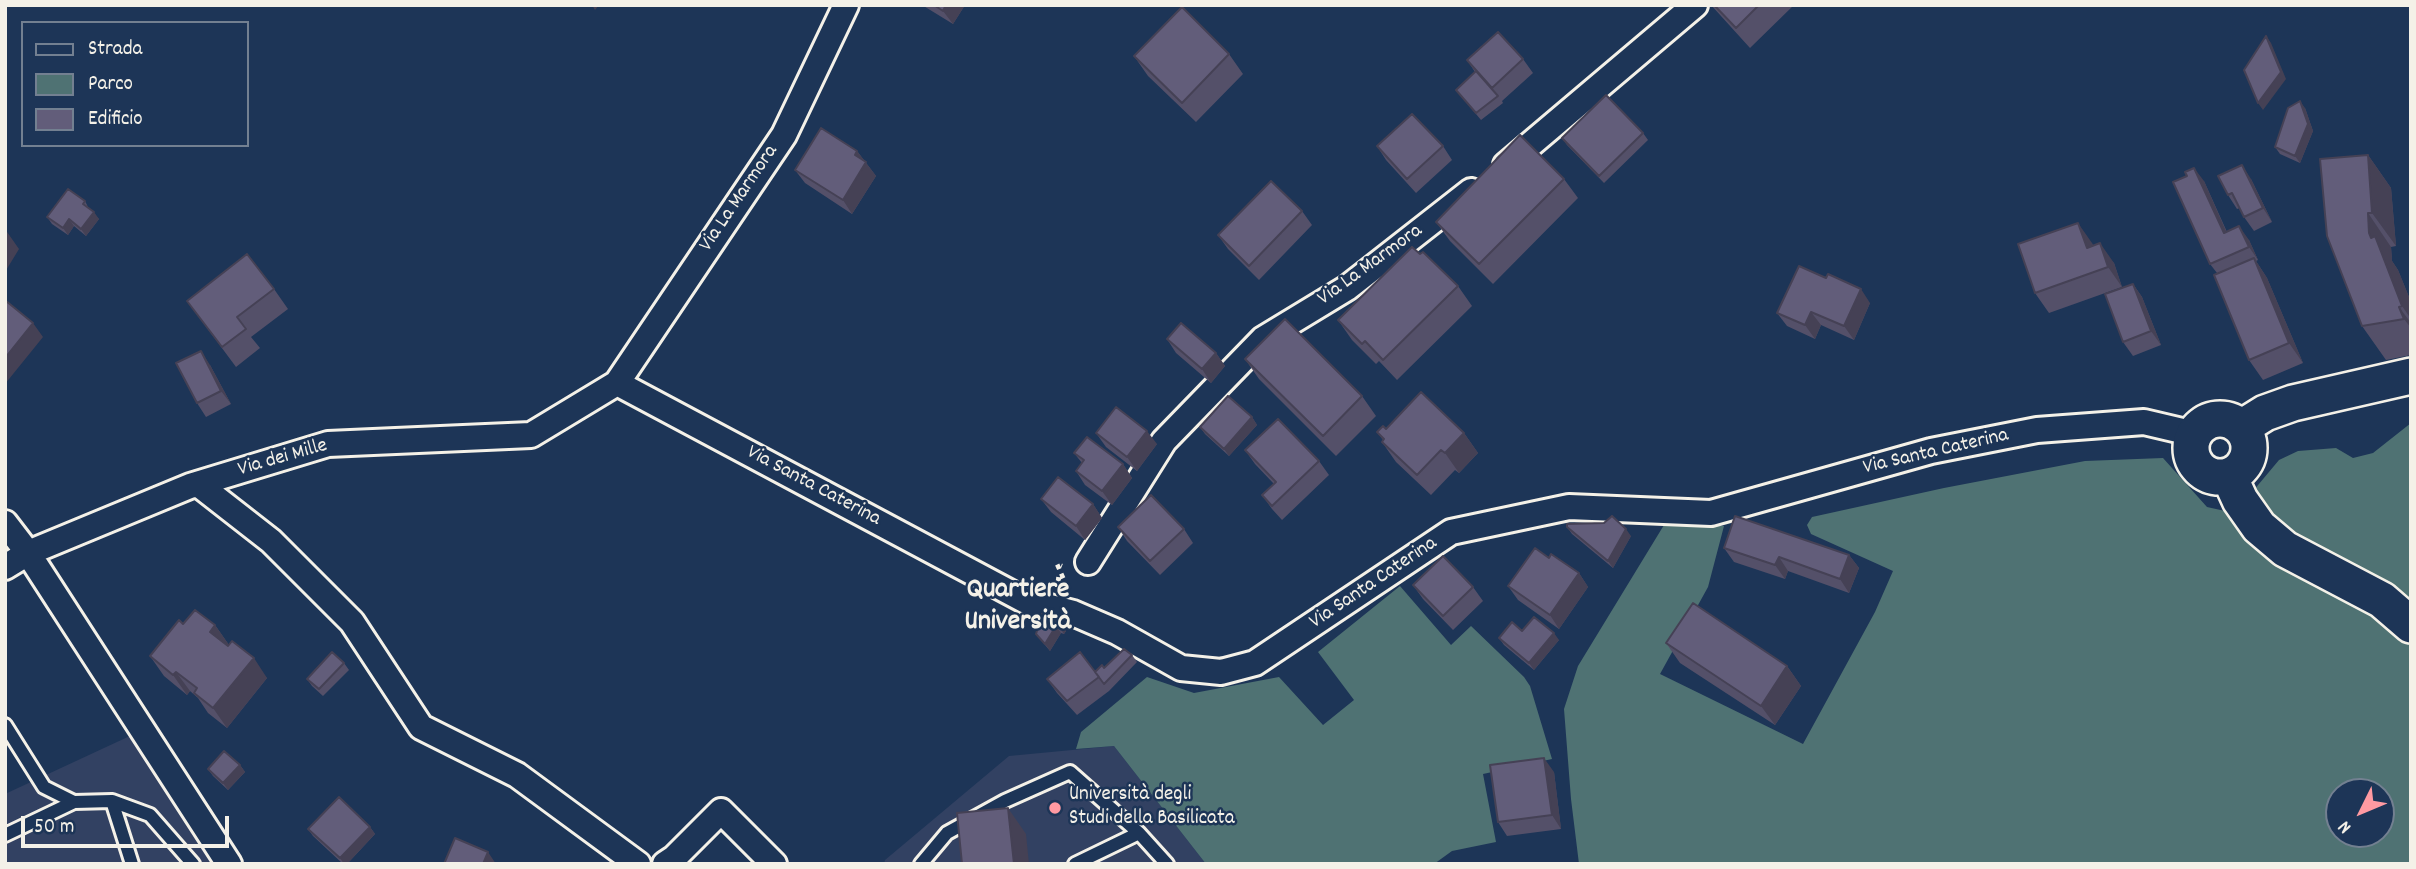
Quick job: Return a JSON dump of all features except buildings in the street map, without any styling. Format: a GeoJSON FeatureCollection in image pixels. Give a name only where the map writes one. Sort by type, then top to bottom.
{"type":"FeatureCollection","features":[{"type":"Feature","properties":{"kind":"street","name":"Via La Marmora"},"geometry":{"type":"LineString","coordinates":[[617,383],[783,135],[846,5]]}},
{"type":"Feature","properties":{"kind":"street","name":"Via La Marmora"},"geometry":{"type":"LineString","coordinates":[[1088,562],[1164,441],[1263,339],[1347,288],[1534,143],[1695,5]]}},
{"type":"Feature","properties":{"kind":"street"},"geometry":{"type":"LineString","coordinates":[[2241,428],[2265,413],[2293,403],[2411,376]]}},
{"type":"Feature","properties":{"kind":"street","name":"Via dei Mille"},"geometry":{"type":"LineString","coordinates":[[5,567],[28,553],[198,484],[328,444],[531,435],[617,383]]}},
{"type":"Feature","properties":{"kind":"street","name":"Via Santa Caterina"},"geometry":{"type":"LineString","coordinates":[[617,383],[1026,601],[1073,613],[1117,632],[1181,668],[1221,671],[1255,663],[1451,532],[1569,507],[1712,513],[1931,451],[2037,430],[2144,422],[2195,434]]}},
{"type":"Feature","properties":{"kind":"street"},"geometry":{"type":"LineString","coordinates":[[2224,419],[2241,428],[2249,446],[2244,464],[2229,476],[2212,476],[2197,466],[2191,451],[2195,434],[2205,423],[2224,419]]}},
{"type":"Feature","properties":{"kind":"street"},"geometry":{"type":"LineString","coordinates":[[2229,476],[2240,500],[2259,527],[2285,549],[2382,600],[2411,625]]}},
{"type":"Feature","properties":{"kind":"street"},"geometry":{"type":"LineString","coordinates":[[198,484],[271,541],[352,622],[421,727],[517,775],[638,864]]}},
{"type":"Feature","properties":{"kind":"street"},"geometry":{"type":"LineString","coordinates":[[5,523],[28,553],[229,864]]}},
{"type":"Feature","properties":{"kind":"street"},"geometry":{"type":"LineString","coordinates":[[665,864],[721,811],[774,864]]}},
{"type":"Feature","properties":{"kind":"lane"},"geometry":{"type":"LineString","coordinates":[[5,725],[44,787],[74,802]]}},
{"type":"Feature","properties":{"kind":"lane"},"geometry":{"type":"LineString","coordinates":[[921,864],[947,833],[1005,801],[1070,772],[1139,833],[1167,864]]}},
{"type":"Feature","properties":{"kind":"lane"},"geometry":{"type":"LineString","coordinates":[[5,835],[74,802],[112,802],[150,815],[193,864]]}},
{"type":"Feature","properties":{"kind":"lane"},"geometry":{"type":"LineString","coordinates":[[112,802],[132,864]]}},
{"type":"Feature","properties":{"kind":"lane"},"geometry":{"type":"LineString","coordinates":[[1075,864],[1139,833]]}},
{"type":"Feature","properties":{"kind":"lane"},"geometry":{"type":"LineString","coordinates":[[933,849],[934,864]]}},
{"type":"Feature","properties":{"kind":"path"},"geometry":{"type":"LineString","coordinates":[[1026,601],[1048,579],[1064,580],[1057,564],[1072,571],[1088,562]]}},
{"type":"Feature","properties":{"kind":"shaded area"},"geometry":{"type":"Polygon","coordinates":[[[132,735],[211,864],[5,864],[5,794],[132,735]]]}},
{"type":"Feature","properties":{"kind":"shaded area","name":"Università degli Studi della Basilicata"},"geometry":{"type":"Polygon","coordinates":[[[1114,746],[1206,864],[884,864],[885,860],[1009,756],[1114,746]]]}},
{"type":"Feature","properties":{"kind":"green space"},"geometry":{"type":"Polygon","coordinates":[[[2411,423],[2411,864],[1579,864],[1564,709],[1578,666],[1664,525],[1724,526],[1708,587],[1660,674],[1803,744],[1875,612],[1893,571],[1811,534],[1807,525],[1812,517],[2085,461],[2163,458],[2207,507],[2225,511],[2243,503],[2279,460],[2298,451],[2336,448],[2353,458],[2373,453],[2411,423]]]}},
{"type":"Feature","properties":{"kind":"green space"},"geometry":{"type":"Polygon","coordinates":[[[1400,586],[1451,645],[1471,626],[1530,686],[1552,759],[1483,774],[1496,842],[1452,851],[1434,864],[1206,864],[1114,746],[1076,749],[1081,732],[1147,677],[1194,693],[1279,677],[1323,725],[1354,700],[1318,652],[1400,586]]]}},
{"type":"Feature","properties":{"kind":"place","name":"Università degli Studi della Basilicata"},"geometry":{"type":"Point","coordinates":[1055,808]}},
{"type":"Feature","properties":{"kind":"district","name":"Quartiere Università"},"geometry":{"type":"Point","coordinates":[1018,608]}}]}
